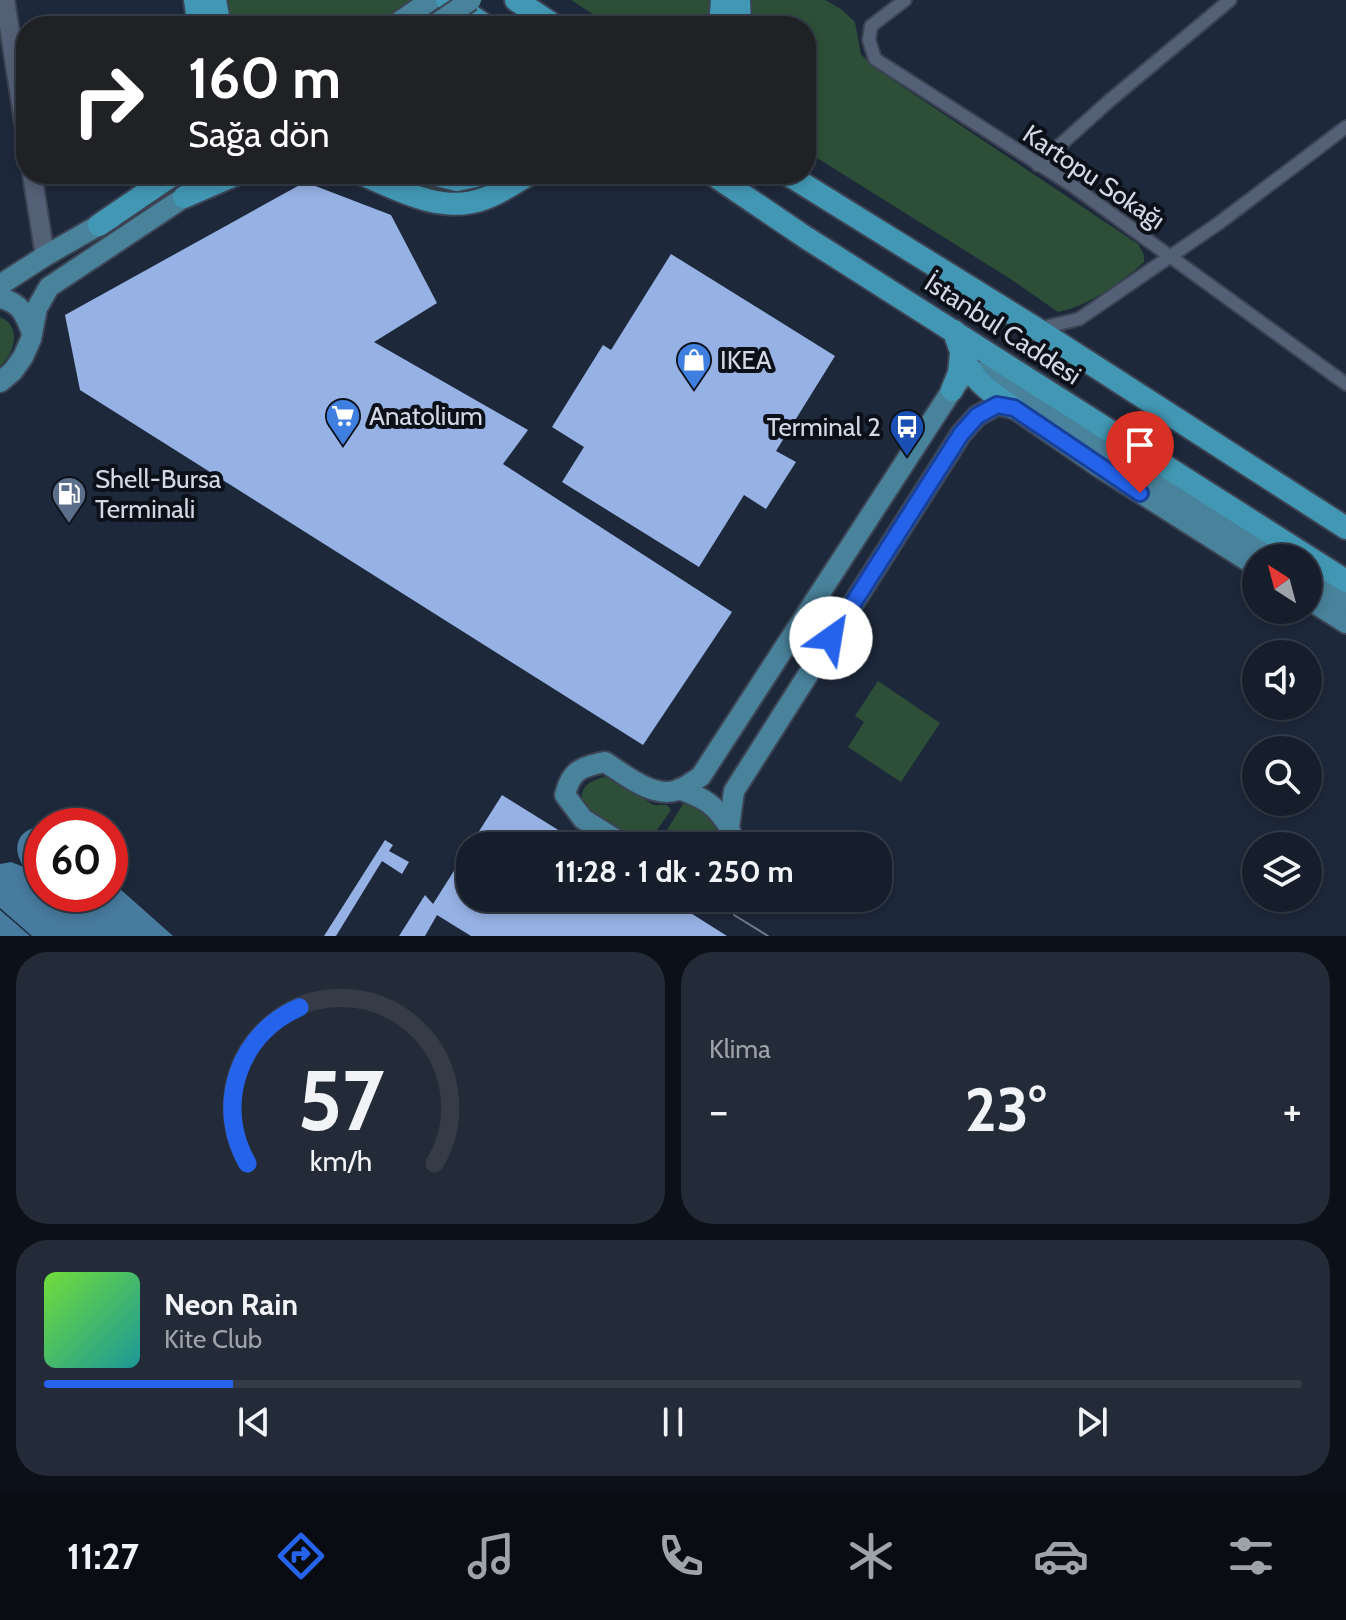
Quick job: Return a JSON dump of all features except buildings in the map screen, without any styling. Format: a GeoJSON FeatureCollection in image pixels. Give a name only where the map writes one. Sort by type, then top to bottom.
{"type":"FeatureCollection","features":[{"type":"Feature","properties":{"kind":"highway"},"geometry":{"type":"LineString","coordinates":[[447,0],[475,16]]}},
{"type":"Feature","properties":{"kind":"highway"},"geometry":{"type":"LineString","coordinates":[[516,0],[540,16]]}},
{"type":"Feature","properties":{"kind":"highway"},"geometry":{"type":"LineString","coordinates":[[99,225],[159,184]]}},
{"type":"Feature","properties":{"kind":"highway"},"geometry":{"type":"LineString","coordinates":[[184,197],[214,184]]}},
{"type":"Feature","properties":{"kind":"highway"},"geometry":{"type":"LineString","coordinates":[[387,184],[433,202],[451,204],[483,200],[514,184]]}},
{"type":"Feature","properties":{"kind":"highway","name":"İstanbul Caddesi"},"geometry":{"type":"LineString","coordinates":[[727,184],[1346,581]]}},
{"type":"Feature","properties":{"kind":"highway","name":"İstanbul Caddesi"},"geometry":{"type":"LineString","coordinates":[[805,184],[1346,528]]}},
{"type":"Feature","properties":{"kind":"highway"},"geometry":{"type":"LineString","coordinates":[[954,331],[966,363],[987,389],[1014,408]]}},
{"type":"Feature","properties":{"kind":"highway"},"geometry":{"type":"LineString","coordinates":[[952,390],[966,363]]}},
{"type":"Feature","properties":{"kind":"main road"},"geometry":{"type":"LineString","coordinates":[[408,16],[431,0]]}},
{"type":"Feature","properties":{"kind":"main road"},"geometry":{"type":"LineString","coordinates":[[0,285],[170,184]]}},
{"type":"Feature","properties":{"kind":"main road"},"geometry":{"type":"LineString","coordinates":[[0,382],[23,357],[37,308],[49,287],[204,184]]}},
{"type":"Feature","properties":{"kind":"main road"},"geometry":{"type":"LineString","coordinates":[[0,298],[13,301],[21,309],[32,333]]}},
{"type":"Feature","properties":{"kind":"main road"},"geometry":{"type":"LineString","coordinates":[[966,363],[1010,384],[1254,544]]}},
{"type":"Feature","properties":{"kind":"main road"},"geometry":{"type":"LineString","coordinates":[[604,832],[583,819],[565,795],[569,780],[578,770],[605,762],[642,785],[659,791],[679,789],[701,776],[952,390]]}},
{"type":"Feature","properties":{"kind":"main road"},"geometry":{"type":"LineString","coordinates":[[732,832],[734,791],[961,434],[977,416],[997,405],[1014,408],[1098,466],[1242,557]]}},
{"type":"Feature","properties":{"kind":"main road"},"geometry":{"type":"LineString","coordinates":[[1322,587],[1346,602]]}},
{"type":"Feature","properties":{"kind":"main road"},"geometry":{"type":"LineString","coordinates":[[1322,608],[1346,623]]}},
{"type":"Feature","properties":{"kind":"main road"},"geometry":{"type":"LineString","coordinates":[[679,789],[710,803],[720,813],[730,832]]}},
{"type":"Feature","properties":{"kind":"street"},"geometry":{"type":"LineString","coordinates":[[5,0],[16,71]]}},
{"type":"Feature","properties":{"kind":"street","name":"Kartopu Sokağı"},"geometry":{"type":"LineString","coordinates":[[905,0],[871,26],[869,40],[875,59],[1073,186],[1346,384]]}},
{"type":"Feature","properties":{"kind":"street"},"geometry":{"type":"LineString","coordinates":[[1038,165],[1230,0]]}},
{"type":"Feature","properties":{"kind":"street"},"geometry":{"type":"LineString","coordinates":[[1037,329],[1079,319],[1219,223],[1346,127]]}},
{"type":"Feature","properties":{"kind":"street"},"geometry":{"type":"LineString","coordinates":[[34,184],[45,256]]}},
{"type":"Feature","properties":{"kind":"green space"},"geometry":{"type":"Polygon","coordinates":[[[225,0],[413,0],[390,16],[227,16],[225,0]]]}},
{"type":"Feature","properties":{"kind":"green space"},"geometry":{"type":"Polygon","coordinates":[[[571,0],[715,0],[712,16],[596,16],[571,0]]]}},
{"type":"Feature","properties":{"kind":"green space"},"geometry":{"type":"Polygon","coordinates":[[[746,0],[825,0],[841,9],[855,22],[861,55],[894,81],[1138,244],[1144,262],[1104,293],[1058,312],[816,157],[816,16],[747,16],[746,0]]]}},
{"type":"Feature","properties":{"kind":"green space"},"geometry":{"type":"Polygon","coordinates":[[[418,184],[491,184],[463,193],[418,184]]]}},
{"type":"Feature","properties":{"kind":"green space"},"geometry":{"type":"Polygon","coordinates":[[[0,317],[11,327],[14,340],[0,366],[0,317]]]}},
{"type":"Feature","properties":{"kind":"green space"},"geometry":{"type":"Polygon","coordinates":[[[878,681],[940,723],[901,782],[848,747],[864,722],[855,716],[878,681]]]}},
{"type":"Feature","properties":{"kind":"green space"},"geometry":{"type":"Polygon","coordinates":[[[604,777],[614,779],[653,805],[667,805],[671,810],[656,832],[618,832],[586,811],[582,793],[592,782],[604,777]]]}},
{"type":"Feature","properties":{"kind":"green space"},"geometry":{"type":"Polygon","coordinates":[[[685,801],[696,802],[722,824],[723,832],[666,832],[685,801]]]}},
{"type":"Feature","properties":{"kind":"water"},"geometry":{"type":"Polygon","coordinates":[[[24,833],[24,867],[17,846],[24,833]]]}},
{"type":"Feature","properties":{"kind":"water"},"geometry":{"type":"Polygon","coordinates":[[[11,862],[24,867],[24,912],[128,912],[128,896],[173,936],[32,936],[0,908],[0,864],[11,862]]]}},
{"type":"Feature","properties":{"kind":"water"},"geometry":{"type":"Polygon","coordinates":[[[0,910],[30,936],[0,936],[0,910]]]}},
{"type":"Feature","properties":{"kind":"tram line"},"geometry":{"type":"LineString","coordinates":[[734,915],[768,936]]}},
{"type":"Feature","properties":{"kind":"place","name":"IKEA"},"geometry":{"type":"Point","coordinates":[694,391]}},
{"type":"Feature","properties":{"kind":"place","name":"Anatolium"},"geometry":{"type":"Point","coordinates":[343,447]}},
{"type":"Feature","properties":{"kind":"place","name":"Terminal 2"},"geometry":{"type":"Point","coordinates":[907,458]}},
{"type":"Feature","properties":{"kind":"place","name":"Shell-Bursa Terminali"},"geometry":{"type":"Point","coordinates":[69,525]}},
{"type":"Feature","properties":{"kind":"route"},"geometry":{"type":"LineString","coordinates":[[831,638],[961,434],[977,416],[997,405],[1014,408],[1140,493]]}}]}
